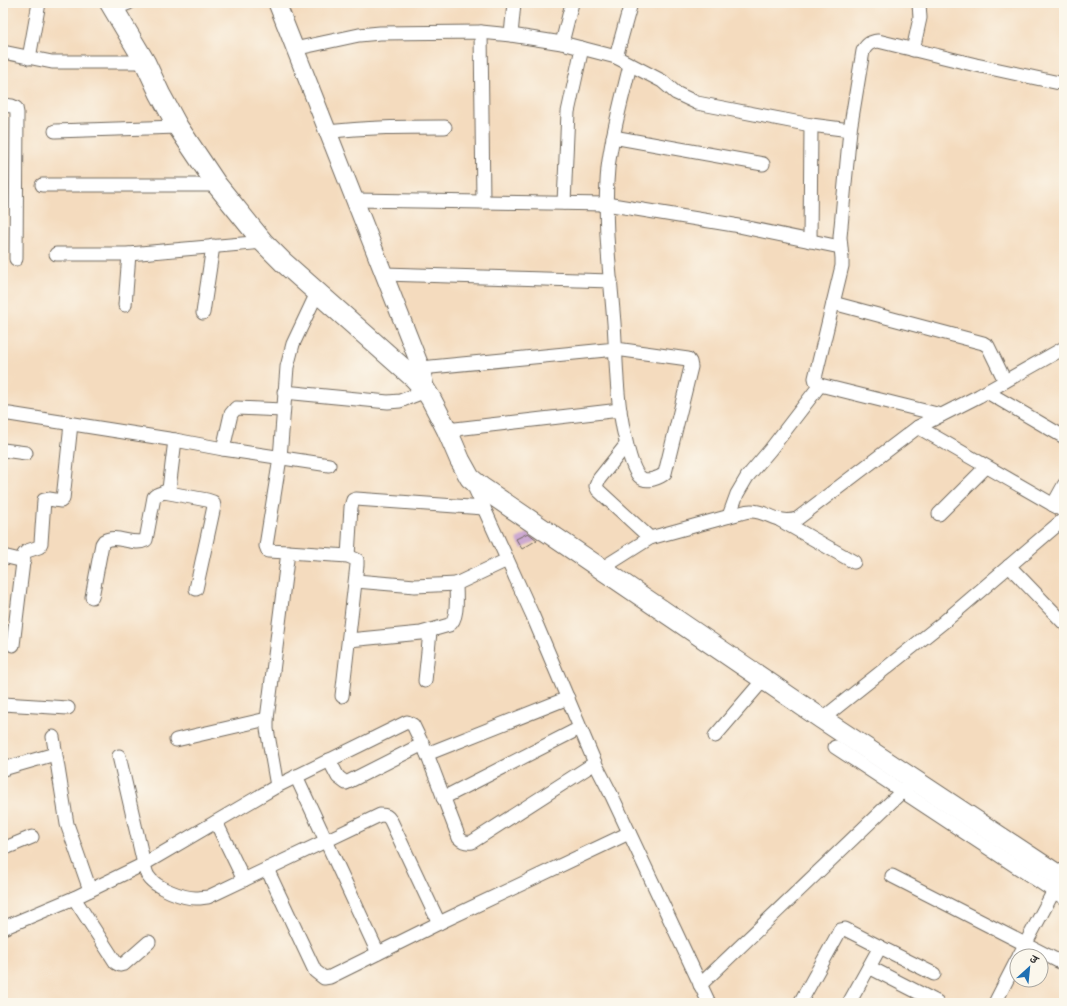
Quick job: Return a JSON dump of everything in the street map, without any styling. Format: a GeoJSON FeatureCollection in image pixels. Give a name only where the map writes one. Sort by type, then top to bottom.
{"type":"FeatureCollection","features":[{"type":"Feature","properties":{"kind":"highway"},"geometry":{"type":"LineString","coordinates":[[117,5],[160,94],[178,127],[217,185],[263,242],[283,262],[414,378],[426,391],[470,478],[490,494],[822,719],[908,786],[1061,887]]}},
{"type":"Feature","properties":{"kind":"main road"},"geometry":{"type":"LineString","coordinates":[[277,3],[421,368],[426,391]]}},
{"type":"Feature","properties":{"kind":"street"},"geometry":{"type":"LineString","coordinates":[[29,58],[39,3]]}},
{"type":"Feature","properties":{"kind":"street"},"geometry":{"type":"LineString","coordinates":[[511,35],[514,3]]}},
{"type":"Feature","properties":{"kind":"street"},"geometry":{"type":"LineString","coordinates":[[562,43],[572,3]]}},
{"type":"Feature","properties":{"kind":"street"},"geometry":{"type":"LineString","coordinates":[[616,57],[631,3]]}},
{"type":"Feature","properties":{"kind":"street"},"geometry":{"type":"LineString","coordinates":[[913,50],[920,18],[919,3]]}},
{"type":"Feature","properties":{"kind":"street"},"geometry":{"type":"LineString","coordinates":[[294,48],[359,35],[380,33],[481,32],[511,35],[562,43],[616,57],[662,81],[676,93],[697,103],[811,125],[850,130]]}},
{"type":"Feature","properties":{"kind":"street"},"geometry":{"type":"LineString","coordinates":[[481,32],[483,202]]}},
{"type":"Feature","properties":{"kind":"street"},"geometry":{"type":"LineString","coordinates":[[941,415],[820,385],[816,382],[815,378],[842,266],[840,237],[850,130],[863,51],[865,47],[878,41],[976,65],[1064,84]]}},
{"type":"Feature","properties":{"kind":"street"},"geometry":{"type":"LineString","coordinates":[[564,203],[568,112],[582,48]]}},
{"type":"Feature","properties":{"kind":"street"},"geometry":{"type":"LineString","coordinates":[[3,52],[52,62],[145,62]]}},
{"type":"Feature","properties":{"kind":"street"},"geometry":{"type":"LineString","coordinates":[[421,368],[616,349],[688,359],[691,367],[665,473],[662,476],[647,480],[640,477],[637,473],[626,445],[620,410],[616,349],[611,281],[606,204],[608,168],[613,137],[630,65]]}},
{"type":"Feature","properties":{"kind":"street"},"geometry":{"type":"LineString","coordinates":[[3,105],[16,108],[17,113],[16,259]]}},
{"type":"Feature","properties":{"kind":"street"},"geometry":{"type":"LineString","coordinates":[[810,241],[811,125]]}},
{"type":"Feature","properties":{"kind":"street"},"geometry":{"type":"LineString","coordinates":[[55,131],[178,127]]}},
{"type":"Feature","properties":{"kind":"street"},"geometry":{"type":"LineString","coordinates":[[327,132],[374,128],[445,127]]}},
{"type":"Feature","properties":{"kind":"street"},"geometry":{"type":"LineString","coordinates":[[613,137],[763,164]]}},
{"type":"Feature","properties":{"kind":"street"},"geometry":{"type":"LineString","coordinates":[[42,185],[217,185]]}},
{"type":"Feature","properties":{"kind":"street"},"geometry":{"type":"LineString","coordinates":[[354,200],[606,204],[734,225],[840,247]]}},
{"type":"Feature","properties":{"kind":"street"},"geometry":{"type":"LineString","coordinates":[[56,254],[129,254],[263,242]]}},
{"type":"Feature","properties":{"kind":"street"},"geometry":{"type":"LineString","coordinates":[[203,313],[213,246]]}},
{"type":"Feature","properties":{"kind":"street"},"geometry":{"type":"LineString","coordinates":[[125,305],[129,254]]}},
{"type":"Feature","properties":{"kind":"street"},"geometry":{"type":"LineString","coordinates":[[384,274],[611,281]]}},
{"type":"Feature","properties":{"kind":"street"},"geometry":{"type":"LineString","coordinates":[[317,292],[289,357],[284,392],[280,458],[266,546],[268,551],[271,552],[348,556],[357,560],[356,581],[342,696]]}},
{"type":"Feature","properties":{"kind":"street"},"geometry":{"type":"LineString","coordinates":[[832,303],[983,343],[988,346],[1005,381]]}},
{"type":"Feature","properties":{"kind":"street"},"geometry":{"type":"LineString","coordinates":[[780,520],[790,521],[797,519],[918,427],[987,392],[1064,348]]}},
{"type":"Feature","properties":{"kind":"street"},"geometry":{"type":"LineString","coordinates":[[729,516],[737,494],[747,477],[770,450],[820,385]]}},
{"type":"Feature","properties":{"kind":"street"},"geometry":{"type":"LineString","coordinates":[[284,392],[388,402],[400,401],[426,391]]}},
{"type":"Feature","properties":{"kind":"street"},"geometry":{"type":"LineString","coordinates":[[987,392],[1064,437]]}},
{"type":"Feature","properties":{"kind":"street"},"geometry":{"type":"LineString","coordinates":[[224,449],[231,414],[236,408],[283,410]]}},
{"type":"Feature","properties":{"kind":"street"},"geometry":{"type":"LineString","coordinates":[[447,430],[620,410]]}},
{"type":"Feature","properties":{"kind":"street"},"geometry":{"type":"LineString","coordinates":[[3,413],[329,465]]}},
{"type":"Feature","properties":{"kind":"street"},"geometry":{"type":"LineString","coordinates":[[13,645],[24,554],[27,551],[39,547],[41,543],[44,500],[46,498],[63,499],[71,424]]}},
{"type":"Feature","properties":{"kind":"street"},"geometry":{"type":"LineString","coordinates":[[918,427],[1058,508],[1064,485]]}},
{"type":"Feature","properties":{"kind":"street"},"geometry":{"type":"LineString","coordinates":[[164,492],[168,489],[169,485],[175,440]]}},
{"type":"Feature","properties":{"kind":"street"},"geometry":{"type":"LineString","coordinates":[[626,445],[599,479],[596,486],[598,490],[650,538]]}},
{"type":"Feature","properties":{"kind":"street"},"geometry":{"type":"LineString","coordinates":[[3,450],[26,454]]}},
{"type":"Feature","properties":{"kind":"street"},"geometry":{"type":"LineString","coordinates":[[939,514],[986,466]]}},
{"type":"Feature","properties":{"kind":"street"},"geometry":{"type":"LineString","coordinates":[[470,478],[568,698],[595,763],[709,1003]]}},
{"type":"Feature","properties":{"kind":"street"},"geometry":{"type":"LineString","coordinates":[[92,597],[102,544],[104,541],[111,538],[139,542],[146,540],[154,497],[159,493],[164,492],[213,502],[214,506],[196,589]]}},
{"type":"Feature","properties":{"kind":"street"},"geometry":{"type":"LineString","coordinates":[[348,556],[351,507],[353,500],[484,508]]}},
{"type":"Feature","properties":{"kind":"street"},"geometry":{"type":"LineString","coordinates":[[601,569],[650,538],[751,511],[768,515],[780,520],[854,562]]}},
{"type":"Feature","properties":{"kind":"street"},"geometry":{"type":"LineString","coordinates":[[822,719],[945,621],[1064,519]]}},
{"type":"Feature","properties":{"kind":"street"},"geometry":{"type":"LineString","coordinates":[[277,786],[267,729],[267,719],[288,552]]}},
{"type":"Feature","properties":{"kind":"street"},"geometry":{"type":"LineString","coordinates":[[3,556],[24,561]]}},
{"type":"Feature","properties":{"kind":"street"},"geometry":{"type":"LineString","coordinates":[[356,581],[415,586],[456,584],[507,560]]}},
{"type":"Feature","properties":{"kind":"street"},"geometry":{"type":"LineString","coordinates":[[1009,566],[1064,623]]}},
{"type":"Feature","properties":{"kind":"street"},"geometry":{"type":"LineString","coordinates":[[349,640],[430,632],[449,625],[455,617],[456,584]]}},
{"type":"Feature","properties":{"kind":"street"},"geometry":{"type":"LineString","coordinates":[[424,682],[430,632]]}},
{"type":"Feature","properties":{"kind":"street"},"geometry":{"type":"LineString","coordinates":[[715,736],[764,679]]}},
{"type":"Feature","properties":{"kind":"street"},"geometry":{"type":"LineString","coordinates":[[329,760],[338,777],[346,783],[425,749],[568,698]]}},
{"type":"Feature","properties":{"kind":"street"},"geometry":{"type":"LineString","coordinates":[[3,704],[68,708]]}},
{"type":"Feature","properties":{"kind":"street"},"geometry":{"type":"LineString","coordinates":[[176,740],[267,719]]}},
{"type":"Feature","properties":{"kind":"street"},"geometry":{"type":"LineString","coordinates":[[3,928],[74,898],[144,864],[277,786],[407,722],[413,724],[425,749],[458,838],[462,841],[472,842],[595,763]]}},
{"type":"Feature","properties":{"kind":"street"},"geometry":{"type":"LineString","coordinates":[[443,798],[580,728]]}},
{"type":"Feature","properties":{"kind":"street"},"geometry":{"type":"LineString","coordinates":[[53,737],[67,824],[90,890]]}},
{"type":"Feature","properties":{"kind":"street"},"geometry":{"type":"LineString","coordinates":[[700,985],[908,786],[835,747]]}},
{"type":"Feature","properties":{"kind":"street"},"geometry":{"type":"LineString","coordinates":[[3,769],[55,754]]}},
{"type":"Feature","properties":{"kind":"street"},"geometry":{"type":"LineString","coordinates":[[119,756],[144,864],[148,876],[154,882],[188,897],[208,897],[380,815],[389,817],[439,923]]}},
{"type":"Feature","properties":{"kind":"street"},"geometry":{"type":"LineString","coordinates":[[296,776],[378,953]]}},
{"type":"Feature","properties":{"kind":"street"},"geometry":{"type":"LineString","coordinates":[[216,822],[244,880]]}},
{"type":"Feature","properties":{"kind":"street"},"geometry":{"type":"LineString","coordinates":[[267,869],[315,972],[324,978],[330,977],[439,923],[629,833]]}},
{"type":"Feature","properties":{"kind":"street"},"geometry":{"type":"LineString","coordinates":[[3,849],[32,837]]}},
{"type":"Feature","properties":{"kind":"street"},"geometry":{"type":"LineString","coordinates":[[892,876],[1018,948]]}},
{"type":"Feature","properties":{"kind":"street"},"geometry":{"type":"LineString","coordinates":[[1023,948],[1061,887]]}},
{"type":"Feature","properties":{"kind":"street"},"geometry":{"type":"LineString","coordinates":[[74,898],[116,963],[120,965],[124,964],[149,942]]}},
{"type":"Feature","properties":{"kind":"street"},"geometry":{"type":"LineString","coordinates":[[801,1001],[840,930],[845,929],[850,931],[934,974]]}},
{"type":"Feature","properties":{"kind":"street"},"geometry":{"type":"LineString","coordinates":[[849,1003],[880,947]]}},
{"type":"Feature","properties":{"kind":"street"},"geometry":{"type":"LineString","coordinates":[[1049,959],[1064,964]]}},
{"type":"Feature","properties":{"kind":"street"},"geometry":{"type":"LineString","coordinates":[[869,967],[937,1002]]}},
{"type":"Feature","properties":{"kind":"street"},"geometry":{"type":"LineString","coordinates":[[995,1003],[1009,976]]}},
{"type":"Feature","properties":{"kind":"building"},"geometry":{"type":"Polygon","coordinates":[[[528,533],[537,540],[522,549],[516,539],[528,533]]]}}]}
